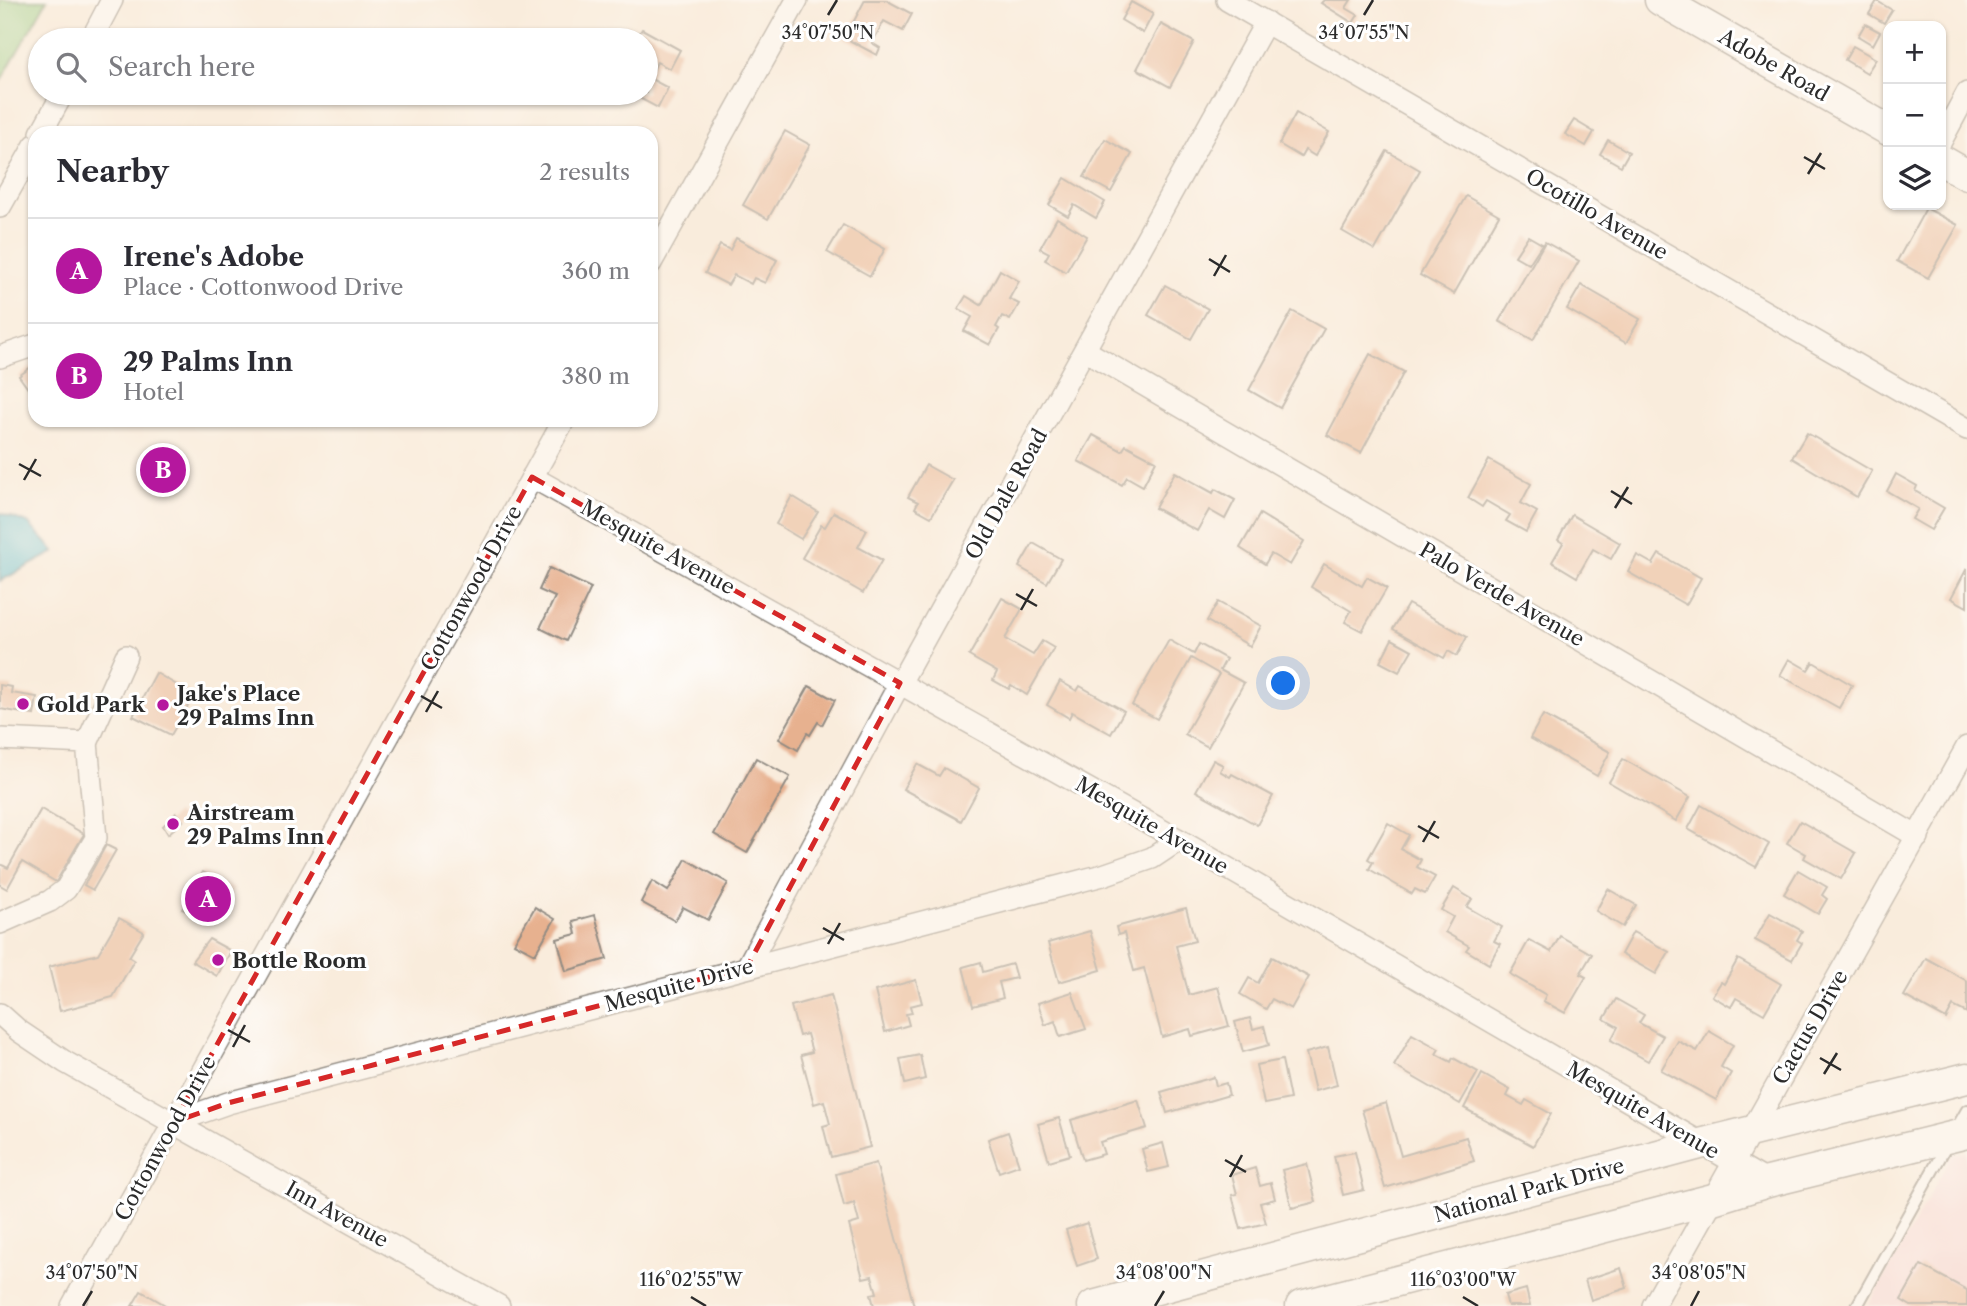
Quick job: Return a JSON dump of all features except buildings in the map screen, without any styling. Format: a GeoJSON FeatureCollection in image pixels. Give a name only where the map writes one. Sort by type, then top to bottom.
{"type":"FeatureCollection","features":[{"type":"Feature","properties":{"kind":"street"},"geometry":{"type":"LineString","coordinates":[[97,28],[112,0]]}},
{"type":"Feature","properties":{"kind":"street"},"geometry":{"type":"LineString","coordinates":[[658,250],[797,0]]}},
{"type":"Feature","properties":{"kind":"street","name":"Ocotillo Avenue"},"geometry":{"type":"LineString","coordinates":[[1227,0],[1967,429]]}},
{"type":"Feature","properties":{"kind":"street","name":"Adobe Road"},"geometry":{"type":"LineString","coordinates":[[1660,0],[1883,127]]}},
{"type":"Feature","properties":{"kind":"street","name":"Old Dale Road"},"geometry":{"type":"LineString","coordinates":[[747,967],[900,683],[1266,22]]}},
{"type":"Feature","properties":{"kind":"street"},"geometry":{"type":"LineString","coordinates":[[1946,132],[1967,93]]}},
{"type":"Feature","properties":{"kind":"street"},"geometry":{"type":"LineString","coordinates":[[45,126],[56,105]]}},
{"type":"Feature","properties":{"kind":"street"},"geometry":{"type":"LineString","coordinates":[[0,208],[28,158]]}},
{"type":"Feature","properties":{"kind":"street"},"geometry":{"type":"LineString","coordinates":[[1946,163],[1967,175]]}},
{"type":"Feature","properties":{"kind":"street"},"geometry":{"type":"LineString","coordinates":[[0,357],[28,347]]}},
{"type":"Feature","properties":{"kind":"street","name":"Palo Verde Avenue"},"geometry":{"type":"LineString","coordinates":[[1086,351],[1918,837]]}},
{"type":"Feature","properties":{"kind":"street","name":"Cottonwood Drive"},"geometry":{"type":"LineString","coordinates":[[72,1306],[560,427]]}},
{"type":"Feature","properties":{"kind":"street","name":"Mesquite Avenue"},"geometry":{"type":"LineString","coordinates":[[532,477],[1179,839],[1768,1182]]}},
{"type":"Feature","properties":{"kind":"street"},"geometry":{"type":"LineString","coordinates":[[0,923],[50,901],[66,888],[96,838],[87,743],[126,656]]}},
{"type":"Feature","properties":{"kind":"street"},"geometry":{"type":"LineString","coordinates":[[0,739],[87,743]]}},
{"type":"Feature","properties":{"kind":"street","name":"Cactus Drive"},"geometry":{"type":"LineString","coordinates":[[1653,1306],[1967,747]]}},
{"type":"Feature","properties":{"kind":"street","name":"Mesquite Drive"},"geometry":{"type":"LineString","coordinates":[[174,1122],[228,1102],[1103,875],[1152,858],[1179,839]]}},
{"type":"Feature","properties":{"kind":"street","name":"Inn Avenue"},"geometry":{"type":"LineString","coordinates":[[0,1014],[19,1031],[65,1062],[499,1306]]}},
{"type":"Feature","properties":{"kind":"street","name":"National Park Drive"},"geometry":{"type":"LineString","coordinates":[[1093,1306],[1700,1144],[1967,1077]]}},
{"type":"Feature","properties":{"kind":"street"},"geometry":{"type":"LineString","coordinates":[[1301,1306],[1713,1199],[1768,1182],[1960,1135]]}},
{"type":"Feature","properties":{"kind":"lane"},"geometry":{"type":"LineString","coordinates":[[1857,1306],[1960,1135],[1967,1110]]}},
{"type":"Feature","properties":{"kind":"highlighted area"},"geometry":{"type":"Polygon","coordinates":[[[532,477],[900,683],[747,967],[228,1103],[174,1122],[532,477]]]}},
{"type":"Feature","properties":{"kind":"shaded area"},"geometry":{"type":"Polygon","coordinates":[[[1967,1151],[1967,1306],[1868,1306],[1952,1155],[1967,1151]]]}},
{"type":"Feature","properties":{"kind":"green space"},"geometry":{"type":"Polygon","coordinates":[[[0,0],[47,0],[31,28],[28,28],[28,33],[0,82],[0,0]]]}},
{"type":"Feature","properties":{"kind":"water"},"geometry":{"type":"Polygon","coordinates":[[[0,513],[28,523],[55,552],[0,581],[0,513]]]}},
{"type":"Feature","properties":{"kind":"place","name":"29 Palms Inn"},"geometry":{"type":"Point","coordinates":[163,470]}},
{"type":"Feature","properties":{"kind":"place","name":"Gold Park"},"geometry":{"type":"Point","coordinates":[23,704]}},
{"type":"Feature","properties":{"kind":"place","name":"Jake's Place 29 Palms Inn"},"geometry":{"type":"Point","coordinates":[163,705]}},
{"type":"Feature","properties":{"kind":"place","name":"Airstream 29 Palms Inn"},"geometry":{"type":"Point","coordinates":[173,824]}},
{"type":"Feature","properties":{"kind":"place","name":"Irene's Adobe"},"geometry":{"type":"Point","coordinates":[208,899]}},
{"type":"Feature","properties":{"kind":"place","name":"Bottle Room"},"geometry":{"type":"Point","coordinates":[218,960]}}]}
